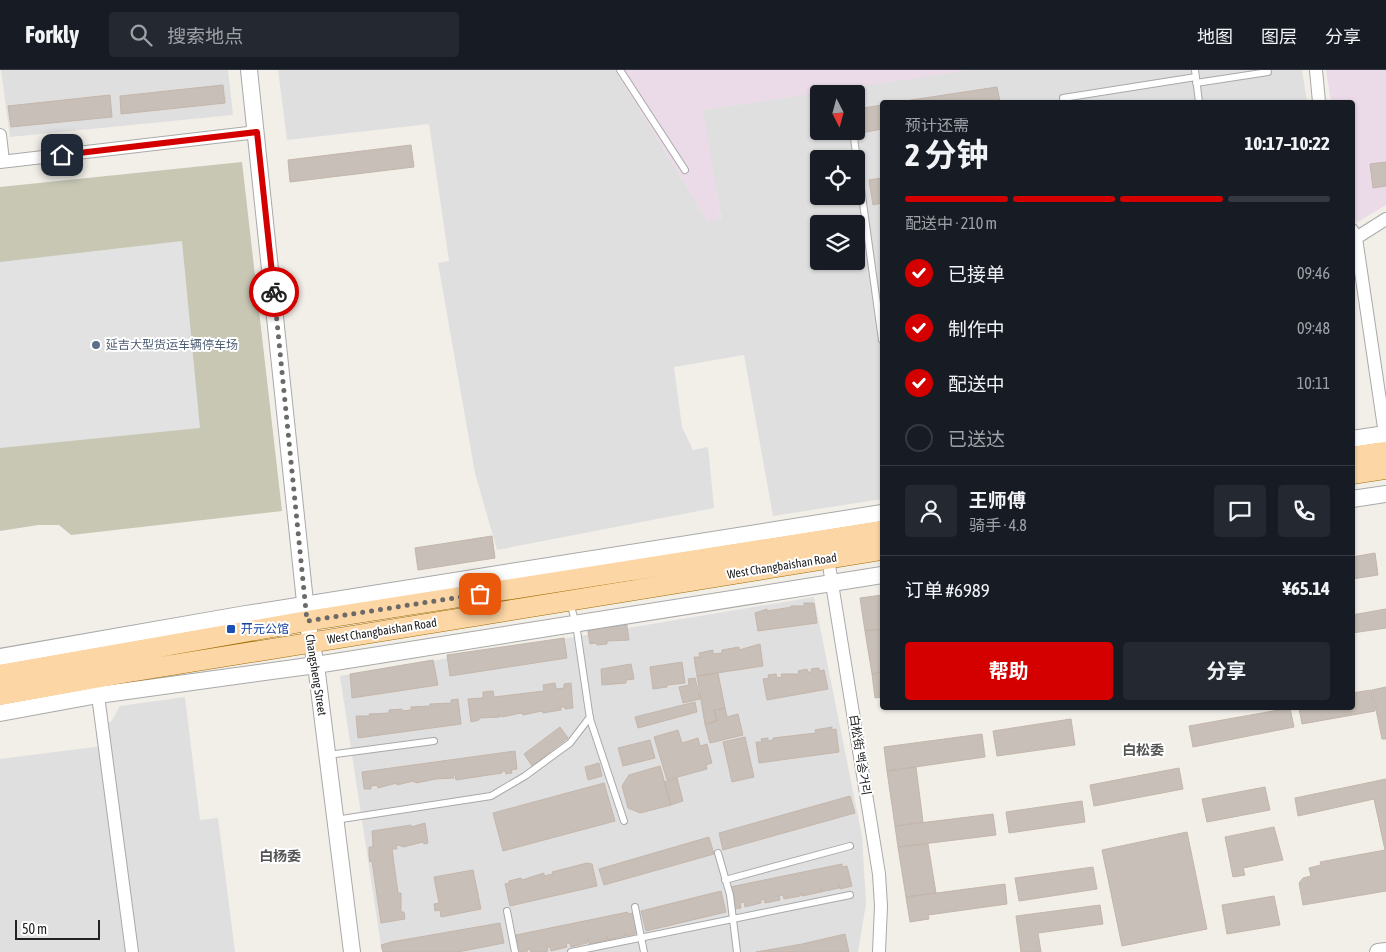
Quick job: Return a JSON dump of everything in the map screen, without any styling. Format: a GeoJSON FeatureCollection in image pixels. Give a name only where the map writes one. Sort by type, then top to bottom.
{"type":"FeatureCollection","features":[{"type":"Feature","properties":{"kind":"main road"},"geometry":{"type":"LineString","coordinates":[[1355,456],[1386,440]]}},
{"type":"Feature","properties":{"kind":"main road"},"geometry":{"type":"LineString","coordinates":[[1355,474],[1386,469]]}},
{"type":"Feature","properties":{"kind":"main road","name":"West Changbaishan Road"},"geometry":{"type":"LineString","coordinates":[[0,675],[306,613],[880,531]]}},
{"type":"Feature","properties":{"kind":"main road","name":"West Changbaishan Road"},"geometry":{"type":"LineString","coordinates":[[0,695],[97,686],[310,643],[880,550]]}},
{"type":"Feature","properties":{"kind":"street","name":"Changsheng Street"},"geometry":{"type":"LineString","coordinates":[[249,70],[306,613],[310,643],[316,665],[352,952]]}},
{"type":"Feature","properties":{"kind":"street"},"geometry":{"type":"LineString","coordinates":[[1316,70],[1319,100]]}},
{"type":"Feature","properties":{"kind":"street"},"geometry":{"type":"LineString","coordinates":[[0,135],[2,162],[257,132]]}},
{"type":"Feature","properties":{"kind":"street"},"geometry":{"type":"LineString","coordinates":[[1355,234],[1386,219]]}},
{"type":"Feature","properties":{"kind":"street"},"geometry":{"type":"LineString","coordinates":[[1355,240],[1386,440],[1355,439]]}},
{"type":"Feature","properties":{"kind":"street"},"geometry":{"type":"LineString","coordinates":[[1355,499],[1386,494]]}},
{"type":"Feature","properties":{"kind":"street","name":"West Changbaishan Road"},"geometry":{"type":"LineString","coordinates":[[0,657],[306,613],[880,513]]}},
{"type":"Feature","properties":{"kind":"street","name":"白松街 백송거리"},"geometry":{"type":"LineString","coordinates":[[828,559],[879,874],[881,906],[879,952]]}},
{"type":"Feature","properties":{"kind":"street","name":"West Changbaishan Road"},"geometry":{"type":"LineString","coordinates":[[0,713],[97,686],[316,665],[880,575]]}},
{"type":"Feature","properties":{"kind":"street"},"geometry":{"type":"LineString","coordinates":[[97,686],[132,952]]}},
{"type":"Feature","properties":{"kind":"street"},"geometry":{"type":"LineString","coordinates":[[1378,952],[1386,951]]}},
{"type":"Feature","properties":{"kind":"lane"},"geometry":{"type":"LineString","coordinates":[[620,70],[686,170]]}},
{"type":"Feature","properties":{"kind":"lane"},"geometry":{"type":"LineString","coordinates":[[1064,100],[1063,98],[1196,77],[1268,72]]}},
{"type":"Feature","properties":{"kind":"lane"},"geometry":{"type":"LineString","coordinates":[[1196,77],[1199,100]]}},
{"type":"Feature","properties":{"kind":"lane"},"geometry":{"type":"LineString","coordinates":[[854,140],[880,326]]}},
{"type":"Feature","properties":{"kind":"lane"},"geometry":{"type":"LineString","coordinates":[[569,600],[576,624],[590,717],[624,821]]}},
{"type":"Feature","properties":{"kind":"lane"},"geometry":{"type":"LineString","coordinates":[[335,820],[491,796],[525,776],[570,743],[590,717]]}},
{"type":"Feature","properties":{"kind":"lane"},"geometry":{"type":"LineString","coordinates":[[327,755],[434,741]]}},
{"type":"Feature","properties":{"kind":"lane"},"geometry":{"type":"LineString","coordinates":[[726,880],[850,846]]}},
{"type":"Feature","properties":{"kind":"lane"},"geometry":{"type":"LineString","coordinates":[[718,853],[730,895],[731,919],[737,952]]}},
{"type":"Feature","properties":{"kind":"lane"},"geometry":{"type":"LineString","coordinates":[[571,952],[850,895]]}},
{"type":"Feature","properties":{"kind":"lane"},"geometry":{"type":"LineString","coordinates":[[635,908],[644,952]]}},
{"type":"Feature","properties":{"kind":"lane"},"geometry":{"type":"LineString","coordinates":[[507,911],[515,952]]}},
{"type":"Feature","properties":{"kind":"shaded area"},"geometry":{"type":"Polygon","coordinates":[[[1,70],[228,70],[233,115],[10,137],[1,70]]]}},
{"type":"Feature","properties":{"kind":"shaded area"},"geometry":{"type":"Polygon","coordinates":[[[278,70],[615,70],[708,221],[721,218],[702,110],[810,94],[810,140],[865,140],[865,85],[966,70],[1302,70],[1307,100],[880,100],[880,499],[773,516],[744,355],[674,367],[682,427],[693,450],[708,447],[714,508],[497,550],[475,473],[438,263],[449,261],[429,124],[287,140],[278,70]]]}},
{"type":"Feature","properties":{"kind":"shaded area"},"geometry":{"type":"Polygon","coordinates":[[[615,70],[969,70],[865,86],[810,85],[810,94],[703,110],[721,219],[708,221],[615,70]]]}},
{"type":"Feature","properties":{"kind":"shaded area"},"geometry":{"type":"Polygon","coordinates":[[[1326,70],[1386,70],[1386,205],[1356,223],[1355,100],[1331,100],[1326,70]]]}},
{"type":"Feature","properties":{"kind":"shaded area"},"geometry":{"type":"Polygon","coordinates":[[[242,162],[282,511],[71,535],[59,525],[38,525],[0,531],[0,187],[242,162]]]}},
{"type":"Feature","properties":{"kind":"shaded area","name":"延吉大型货运车辆停车场"},"geometry":{"type":"Polygon","coordinates":[[[182,241],[200,428],[0,448],[0,262],[182,241]]]}},
{"type":"Feature","properties":{"kind":"shaded area"},"geometry":{"type":"Polygon","coordinates":[[[814,597],[862,836],[866,904],[858,952],[382,952],[340,676],[814,597]]]}},
{"type":"Feature","properties":{"kind":"shaded area"},"geometry":{"type":"Polygon","coordinates":[[[185,697],[200,820],[218,818],[235,952],[0,952],[0,759],[102,746],[98,724],[111,722],[120,706],[185,697]]]}},
{"type":"Feature","properties":{"kind":"building"},"geometry":{"type":"Polygon","coordinates":[[[223,85],[225,103],[121,114],[120,96],[223,85]]]}},
{"type":"Feature","properties":{"kind":"building"},"geometry":{"type":"Polygon","coordinates":[[[997,87],[1000,100],[911,100],[997,87]]]}},
{"type":"Feature","properties":{"kind":"building"},"geometry":{"type":"Polygon","coordinates":[[[110,95],[112,117],[11,127],[8,106],[110,95]]]}},
{"type":"Feature","properties":{"kind":"building"},"geometry":{"type":"Polygon","coordinates":[[[880,105],[880,129],[865,132],[865,108],[880,105]]]}},
{"type":"Feature","properties":{"kind":"building"},"geometry":{"type":"Polygon","coordinates":[[[411,145],[414,167],[290,182],[288,160],[411,145]]]}},
{"type":"Feature","properties":{"kind":"building"},"geometry":{"type":"Polygon","coordinates":[[[1386,162],[1386,186],[1373,188],[1370,164],[1386,162]]]}},
{"type":"Feature","properties":{"kind":"building"},"geometry":{"type":"Polygon","coordinates":[[[880,178],[880,203],[873,205],[869,180],[880,178]]]}},
{"type":"Feature","properties":{"kind":"building"},"geometry":{"type":"Polygon","coordinates":[[[492,536],[495,558],[418,570],[415,548],[492,536]]]}},
{"type":"Feature","properties":{"kind":"building"},"geometry":{"type":"Polygon","coordinates":[[[1375,553],[1378,575],[1355,579],[1355,556],[1375,553]]]}},
{"type":"Feature","properties":{"kind":"building"},"geometry":{"type":"Polygon","coordinates":[[[880,595],[880,629],[865,631],[860,598],[880,595]]]}},
{"type":"Feature","properties":{"kind":"building"},"geometry":{"type":"Polygon","coordinates":[[[804,603],[814,603],[817,623],[758,631],[755,613],[767,609],[767,611],[791,606],[804,606],[804,603]]]}},
{"type":"Feature","properties":{"kind":"building"},"geometry":{"type":"Polygon","coordinates":[[[1386,609],[1386,628],[1355,633],[1355,614],[1386,609]]]}},
{"type":"Feature","properties":{"kind":"building"},"geometry":{"type":"Polygon","coordinates":[[[626,619],[629,640],[607,641],[607,644],[590,644],[587,625],[626,619]]]}},
{"type":"Feature","properties":{"kind":"building"},"geometry":{"type":"Polygon","coordinates":[[[880,629],[880,672],[872,674],[865,631],[880,629]]]}},
{"type":"Feature","properties":{"kind":"building"},"geometry":{"type":"Polygon","coordinates":[[[564,638],[567,658],[450,676],[447,655],[564,638]]]}},
{"type":"Feature","properties":{"kind":"building"},"geometry":{"type":"Polygon","coordinates":[[[760,644],[763,666],[697,676],[694,657],[700,657],[699,653],[713,650],[713,654],[722,653],[722,650],[739,647],[739,650],[760,644]]]}},
{"type":"Feature","properties":{"kind":"building"},"geometry":{"type":"Polygon","coordinates":[[[433,660],[438,685],[352,698],[350,674],[433,660]]]}},
{"type":"Feature","properties":{"kind":"building"},"geometry":{"type":"Polygon","coordinates":[[[682,662],[685,683],[653,689],[650,667],[682,662]]]}},
{"type":"Feature","properties":{"kind":"building"},"geometry":{"type":"Polygon","coordinates":[[[631,664],[634,679],[626,680],[626,683],[602,685],[601,669],[631,664]]]}},
{"type":"Feature","properties":{"kind":"building"},"geometry":{"type":"Polygon","coordinates":[[[819,668],[819,671],[824,670],[828,689],[767,700],[763,679],[769,678],[768,675],[776,674],[777,678],[782,677],[781,674],[799,674],[798,671],[807,669],[808,672],[812,672],[811,669],[819,668]]]}},
{"type":"Feature","properties":{"kind":"building"},"geometry":{"type":"Polygon","coordinates":[[[880,672],[880,697],[875,698],[872,674],[880,672]]]}},
{"type":"Feature","properties":{"kind":"building"},"geometry":{"type":"Polygon","coordinates":[[[718,673],[725,708],[714,710],[717,721],[705,724],[697,676],[718,673]]]}},
{"type":"Feature","properties":{"kind":"building"},"geometry":{"type":"Polygon","coordinates":[[[695,678],[700,699],[683,703],[679,687],[689,685],[688,679],[695,678]]]}},
{"type":"Feature","properties":{"kind":"building"},"geometry":{"type":"Polygon","coordinates":[[[555,683],[556,689],[564,688],[564,684],[571,683],[573,708],[565,709],[565,707],[561,707],[561,710],[523,715],[521,713],[502,717],[500,715],[500,717],[479,718],[479,720],[471,722],[468,699],[483,698],[483,692],[493,691],[494,697],[544,691],[543,685],[555,683]]]}},
{"type":"Feature","properties":{"kind":"building"},"geometry":{"type":"Polygon","coordinates":[[[1386,687],[1386,739],[1382,739],[1372,690],[1386,687]]]}},
{"type":"Feature","properties":{"kind":"building"},"geometry":{"type":"Polygon","coordinates":[[[1371,690],[1375,711],[1302,724],[1299,710],[1355,710],[1355,693],[1371,690]]]}},
{"type":"Feature","properties":{"kind":"building"},"geometry":{"type":"Polygon","coordinates":[[[458,699],[461,724],[358,738],[356,716],[389,713],[389,710],[411,710],[411,707],[451,703],[451,700],[458,699]]]}},
{"type":"Feature","properties":{"kind":"building"},"geometry":{"type":"Polygon","coordinates":[[[695,702],[697,712],[638,728],[635,717],[695,702]]]}},
{"type":"Feature","properties":{"kind":"building"},"geometry":{"type":"Polygon","coordinates":[[[725,708],[727,717],[738,714],[743,735],[710,743],[705,724],[717,721],[714,710],[725,708]]]}},
{"type":"Feature","properties":{"kind":"building"},"geometry":{"type":"Polygon","coordinates":[[[1279,710],[1290,710],[1294,727],[1193,747],[1189,726],[1279,710]]]}},
{"type":"Feature","properties":{"kind":"building"},"geometry":{"type":"Polygon","coordinates":[[[1071,719],[1075,745],[997,756],[993,731],[1071,719]]]}},
{"type":"Feature","properties":{"kind":"building"},"geometry":{"type":"Polygon","coordinates":[[[560,727],[568,738],[532,766],[524,754],[560,727]]]}},
{"type":"Feature","properties":{"kind":"building"},"geometry":{"type":"Polygon","coordinates":[[[832,727],[832,730],[836,729],[839,752],[759,763],[756,742],[762,742],[761,739],[768,738],[768,741],[773,740],[773,738],[816,733],[815,730],[832,727]]]}},
{"type":"Feature","properties":{"kind":"building"},"geometry":{"type":"Polygon","coordinates":[[[678,730],[682,743],[698,738],[700,746],[707,744],[712,763],[706,765],[707,769],[667,780],[654,737],[678,730]]]}},
{"type":"Feature","properties":{"kind":"building"},"geometry":{"type":"Polygon","coordinates":[[[982,734],[985,757],[887,771],[884,747],[982,734]]]}},
{"type":"Feature","properties":{"kind":"building"},"geometry":{"type":"Polygon","coordinates":[[[745,737],[754,777],[732,782],[723,742],[745,737]]]}},
{"type":"Feature","properties":{"kind":"building"},"geometry":{"type":"Polygon","coordinates":[[[650,740],[655,758],[623,766],[618,748],[650,740]]]}},
{"type":"Feature","properties":{"kind":"building"},"geometry":{"type":"Polygon","coordinates":[[[515,751],[517,769],[511,770],[512,773],[506,774],[505,771],[502,771],[502,773],[456,780],[455,775],[453,775],[454,778],[416,783],[413,781],[397,785],[397,783],[378,788],[377,785],[371,786],[371,789],[364,789],[362,772],[515,751]]]}},
{"type":"Feature","properties":{"kind":"building"},"geometry":{"type":"Polygon","coordinates":[[[599,763],[602,776],[588,780],[585,767],[599,763]]]}},
{"type":"Feature","properties":{"kind":"building"},"geometry":{"type":"Polygon","coordinates":[[[660,766],[671,805],[640,813],[628,808],[622,786],[629,775],[660,766]]]}},
{"type":"Feature","properties":{"kind":"building"},"geometry":{"type":"Polygon","coordinates":[[[916,767],[923,822],[895,826],[887,771],[916,767]]]}},
{"type":"Feature","properties":{"kind":"building"},"geometry":{"type":"Polygon","coordinates":[[[1179,768],[1183,789],[1094,806],[1090,785],[1179,768]]]}},
{"type":"Feature","properties":{"kind":"building"},"geometry":{"type":"Polygon","coordinates":[[[677,778],[683,801],[671,805],[664,782],[677,778]]]}},
{"type":"Feature","properties":{"kind":"building"},"geometry":{"type":"Polygon","coordinates":[[[1386,779],[1386,891],[1303,905],[1299,883],[1303,878],[1311,876],[1309,868],[1321,865],[1320,862],[1385,850],[1374,799],[1298,816],[1295,798],[1386,779]]]}},
{"type":"Feature","properties":{"kind":"building"},"geometry":{"type":"Polygon","coordinates":[[[604,783],[615,821],[503,851],[493,813],[604,783]]]}},
{"type":"Feature","properties":{"kind":"building"},"geometry":{"type":"Polygon","coordinates":[[[1265,787],[1270,810],[1207,822],[1202,799],[1265,787]]]}},
{"type":"Feature","properties":{"kind":"building"},"geometry":{"type":"Polygon","coordinates":[[[850,796],[855,813],[723,850],[719,833],[850,796]]]}},
{"type":"Feature","properties":{"kind":"building"},"geometry":{"type":"Polygon","coordinates":[[[1082,801],[1085,822],[1009,833],[1006,812],[1082,801]]]}},
{"type":"Feature","properties":{"kind":"building"},"geometry":{"type":"Polygon","coordinates":[[[993,814],[996,835],[898,847],[895,826],[993,814]]]}},
{"type":"Feature","properties":{"kind":"building"},"geometry":{"type":"Polygon","coordinates":[[[425,823],[428,843],[424,844],[423,842],[403,847],[399,845],[396,846],[397,849],[392,849],[398,893],[401,893],[401,912],[404,912],[405,919],[381,923],[372,861],[370,862],[369,855],[369,847],[373,847],[372,831],[411,825],[411,827],[425,823]]]}},
{"type":"Feature","properties":{"kind":"building"},"geometry":{"type":"Polygon","coordinates":[[[1274,827],[1283,860],[1243,868],[1245,875],[1233,877],[1225,837],[1274,827]]]}},
{"type":"Feature","properties":{"kind":"building"},"geometry":{"type":"Polygon","coordinates":[[[1187,832],[1207,929],[1122,946],[1102,850],[1187,832]]]}},
{"type":"Feature","properties":{"kind":"building"},"geometry":{"type":"Polygon","coordinates":[[[709,837],[714,854],[604,885],[599,869],[709,837]]]}},
{"type":"Feature","properties":{"kind":"building"},"geometry":{"type":"Polygon","coordinates":[[[928,844],[936,893],[906,897],[898,847],[928,844]]]}},
{"type":"Feature","properties":{"kind":"building"},"geometry":{"type":"Polygon","coordinates":[[[587,863],[592,864],[597,886],[510,906],[505,884],[509,883],[509,881],[521,878],[522,880],[544,873],[544,876],[553,874],[552,872],[587,863]]]}},
{"type":"Feature","properties":{"kind":"building"},"geometry":{"type":"Polygon","coordinates":[[[842,864],[842,867],[847,866],[852,886],[840,889],[839,884],[839,888],[802,896],[801,892],[800,896],[784,899],[783,895],[779,896],[780,900],[765,903],[764,899],[761,900],[761,903],[745,907],[744,902],[740,903],[741,908],[734,909],[730,887],[842,864]]]}},
{"type":"Feature","properties":{"kind":"building"},"geometry":{"type":"Polygon","coordinates":[[[1093,867],[1097,889],[1019,901],[1015,878],[1093,867]]]}},
{"type":"Feature","properties":{"kind":"building"},"geometry":{"type":"Polygon","coordinates":[[[473,870],[481,909],[441,917],[440,910],[435,911],[434,904],[439,903],[434,877],[473,870]]]}},
{"type":"Feature","properties":{"kind":"building"},"geometry":{"type":"Polygon","coordinates":[[[1005,884],[1007,904],[928,915],[929,919],[910,922],[906,897],[1005,884]]]}},
{"type":"Feature","properties":{"kind":"building"},"geometry":{"type":"Polygon","coordinates":[[[721,891],[726,912],[646,931],[641,911],[721,891]]]}},
{"type":"Feature","properties":{"kind":"building"},"geometry":{"type":"Polygon","coordinates":[[[1274,896],[1280,925],[1227,934],[1222,905],[1274,896]]]}},
{"type":"Feature","properties":{"kind":"building"},"geometry":{"type":"Polygon","coordinates":[[[1100,905],[1103,924],[1038,933],[1041,952],[1021,952],[1016,916],[1100,905]]]}},
{"type":"Feature","properties":{"kind":"building"},"geometry":{"type":"Polygon","coordinates":[[[628,912],[628,914],[634,913],[638,933],[626,936],[624,932],[625,936],[608,940],[607,935],[607,940],[589,944],[588,939],[587,943],[571,947],[570,943],[566,944],[567,947],[551,951],[550,947],[547,947],[548,951],[531,952],[530,949],[527,952],[520,952],[516,935],[628,912]]]}},
{"type":"Feature","properties":{"kind":"building"},"geometry":{"type":"Polygon","coordinates":[[[500,923],[504,943],[458,952],[383,952],[381,945],[391,942],[500,923]]]}},
{"type":"Feature","properties":{"kind":"building"},"geometry":{"type":"Polygon","coordinates":[[[845,934],[849,952],[756,952],[802,944],[845,934]]]}},
{"type":"Feature","properties":{"kind":"way so far"},"geometry":{"type":"LineString","coordinates":[[274,292],[307,621],[480,594]]}},
{"type":"Feature","properties":{"kind":"place","name":"延吉大型货运车辆停车场"},"geometry":{"type":"Point","coordinates":[96,345]}},
{"type":"Feature","properties":{"kind":"place","name":"开元公馆"},"geometry":{"type":"Point","coordinates":[231,629]}},
{"type":"Feature","properties":{"kind":"district","name":"白松委"},"geometry":{"type":"Point","coordinates":[1143,750]}},
{"type":"Feature","properties":{"kind":"district","name":"白杨委"},"geometry":{"type":"Point","coordinates":[280,856]}},
{"type":"Feature","properties":{"kind":"route"},"geometry":{"type":"LineString","coordinates":[[62,155],[257,132],[274,292]]}}]}
